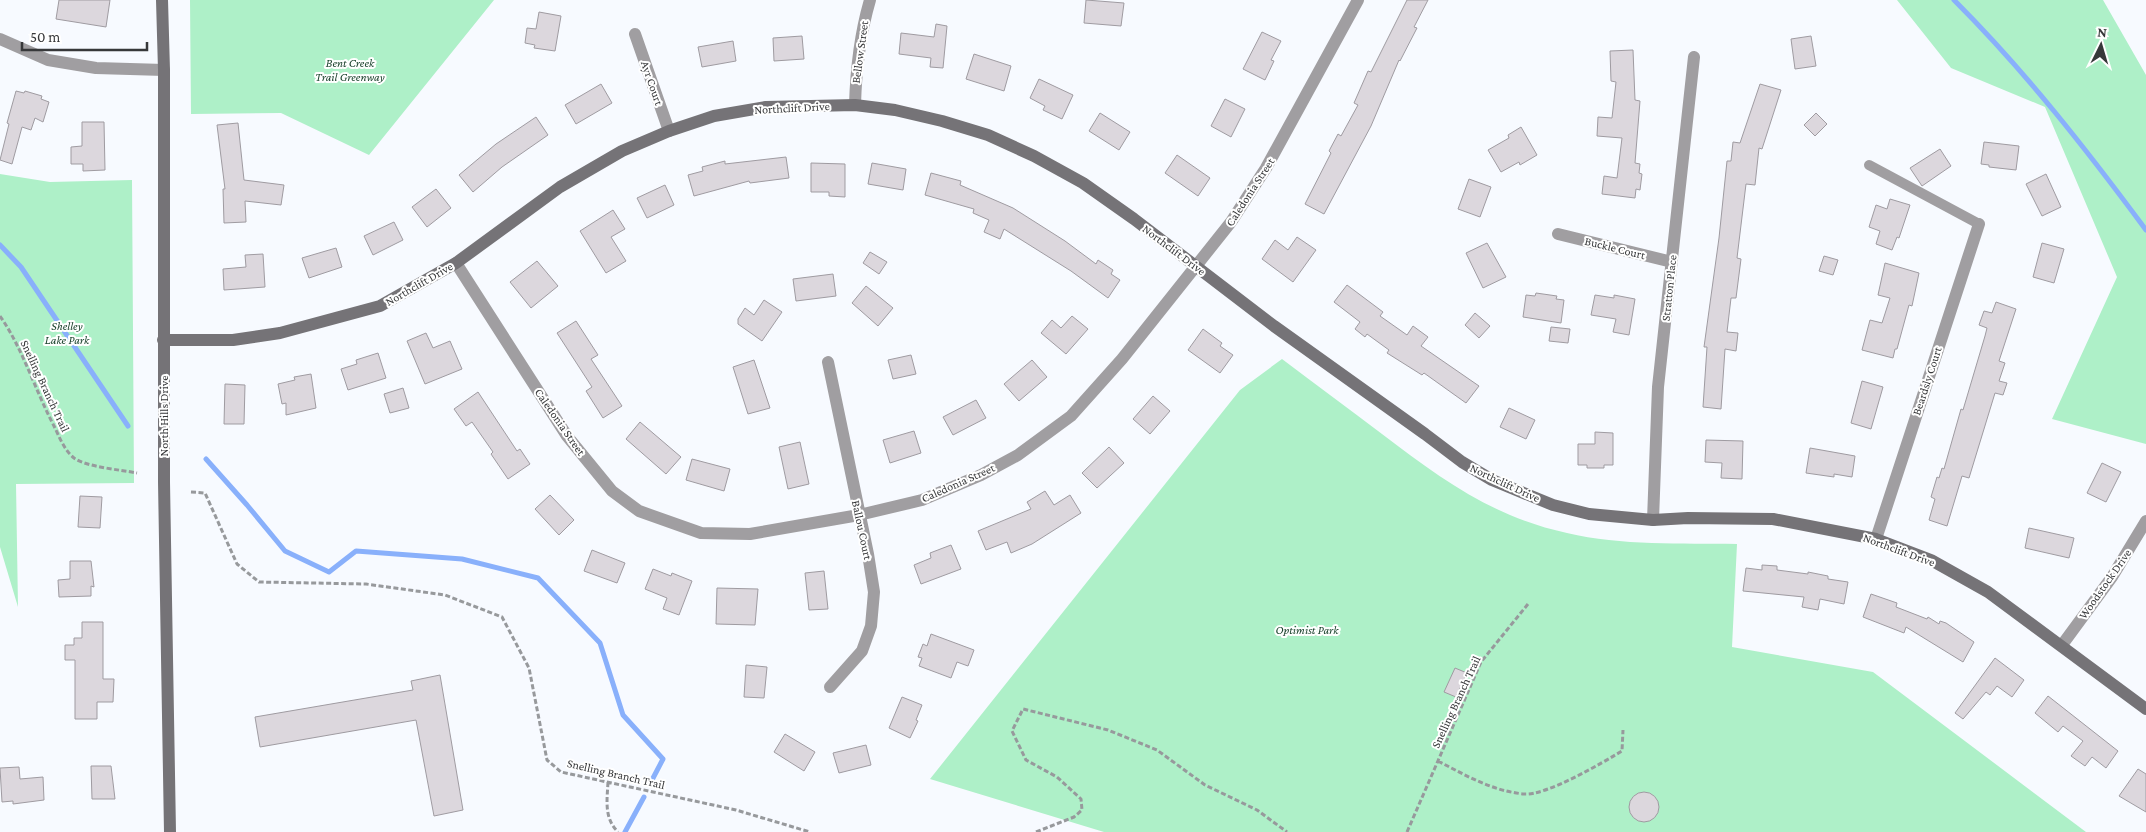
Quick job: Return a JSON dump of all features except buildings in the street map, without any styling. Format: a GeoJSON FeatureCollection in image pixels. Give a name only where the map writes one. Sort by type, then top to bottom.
{"type":"FeatureCollection","features":[{"type":"Feature","properties":{"kind":"street","name":"North Hills Drive"},"geometry":{"type":"LineString","coordinates":[[162,0],[164,70],[163,340],[170,832]]}},
{"type":"Feature","properties":{"kind":"street","name":"Bellow Street"},"geometry":{"type":"LineString","coordinates":[[855,105],[858,58],[870,0]]}},
{"type":"Feature","properties":{"kind":"street","name":"Caledonia Street"},"geometry":{"type":"LineString","coordinates":[[456,263],[567,436],[612,491],[639,511],[701,533],[750,534],[860,515],[922,500],[981,475],[1018,455],[1071,416],[1128,352],[1231,222],[1266,168],[1358,0]]}},
{"type":"Feature","properties":{"kind":"street","name":"Ayr Court"},"geometry":{"type":"LineString","coordinates":[[635,34],[669,131]]}},
{"type":"Feature","properties":{"kind":"street"},"geometry":{"type":"LineString","coordinates":[[0,39],[48,60],[96,68],[164,70]]}},
{"type":"Feature","properties":{"kind":"street","name":"Stratton Place"},"geometry":{"type":"LineString","coordinates":[[1652,520],[1658,387],[1694,58]]}},
{"type":"Feature","properties":{"kind":"street","name":"Northclift Drive"},"geometry":{"type":"LineString","coordinates":[[163,340],[233,340],[280,333],[380,306],[456,263],[560,187],[622,152],[669,131],[714,116],[766,107],[855,105],[895,110],[942,121],[988,135],[1034,156],[1083,183],[1282,332],[1462,462],[1492,480],[1553,505],[1589,514],[1652,520],[1688,518],[1773,519],[1876,539],[1931,560],[1988,592],[2146,709]]}},
{"type":"Feature","properties":{"kind":"street","name":"Beardsly Court"},"geometry":{"type":"LineString","coordinates":[[1876,539],[1978,224]]}},
{"type":"Feature","properties":{"kind":"street","name":"Buckle Court"},"geometry":{"type":"LineString","coordinates":[[1558,234],[1672,262]]}},
{"type":"Feature","properties":{"kind":"street","name":"Ballou Court"},"geometry":{"type":"LineString","coordinates":[[828,362],[874,592],[871,626],[862,651],[830,687]]}},
{"type":"Feature","properties":{"kind":"street","name":"Woodstock Drive"},"geometry":{"type":"LineString","coordinates":[[2062,645],[2112,577],[2146,521]]}},
{"type":"Feature","properties":{"kind":"lane"},"geometry":{"type":"LineString","coordinates":[[1869,165],[1978,224]]}},
{"type":"Feature","properties":{"kind":"path","name":"Snelling Branch Trail"},"geometry":{"type":"LineString","coordinates":[[0,316],[9,329],[65,447],[75,458],[99,466],[137,472]]}},
{"type":"Feature","properties":{"kind":"path","name":"Snelling Branch Trail"},"geometry":{"type":"LineString","coordinates":[[191,492],[205,493],[237,564],[259,582],[366,584],[445,595],[502,617],[529,668],[547,760],[561,772],[736,810],[810,832]]}},
{"type":"Feature","properties":{"kind":"path","name":"Snelling Branch Trail"},"geometry":{"type":"LineString","coordinates":[[1407,832],[1482,662],[1528,604]]}},
{"type":"Feature","properties":{"kind":"path"},"geometry":{"type":"LineString","coordinates":[[1036,832],[1074,817],[1082,810],[1080,799],[1057,778],[1026,760],[1012,731],[1022,709],[1108,730],[1158,750],[1205,784],[1257,810],[1287,832]]}},
{"type":"Feature","properties":{"kind":"path","name":"Snelling Branch Trail"},"geometry":{"type":"LineString","coordinates":[[1438,761],[1486,786],[1525,794],[1542,792],[1622,751],[1624,730]]}},
{"type":"Feature","properties":{"kind":"path"},"geometry":{"type":"LineString","coordinates":[[608,782],[606,807],[612,826],[618,832]]}},
{"type":"Feature","properties":{"kind":"green space","name":"Bent Creek Trail Greenway"},"geometry":{"type":"Polygon","coordinates":[[[190,0],[494,0],[369,155],[281,113],[191,114],[190,0]]]}},
{"type":"Feature","properties":{"kind":"green space"},"geometry":{"type":"Polygon","coordinates":[[[1897,0],[2103,0],[2146,75],[2146,444],[2052,419],[2117,277],[2045,107],[1951,68],[1897,0]]]}},
{"type":"Feature","properties":{"kind":"green space","name":"Shelley Lake Park"},"geometry":{"type":"Polygon","coordinates":[[[0,174],[50,182],[132,180],[134,483],[16,484],[18,607],[0,547],[0,174]]]}},
{"type":"Feature","properties":{"kind":"green space","name":"Optimist Park"},"geometry":{"type":"Polygon","coordinates":[[[1282,359],[1447,481],[1492,507],[1515,517],[1567,533],[1609,540],[1652,543],[1737,544],[1732,647],[1873,672],[2086,832],[1104,832],[930,779],[1240,390],[1282,359]]]}},
{"type":"Feature","properties":{"kind":"waterway"},"geometry":{"type":"LineString","coordinates":[[1954,0],[2006,54],[2054,111],[2146,230]]}},
{"type":"Feature","properties":{"kind":"waterway"},"geometry":{"type":"LineString","coordinates":[[0,245],[21,267],[128,426]]}},
{"type":"Feature","properties":{"kind":"waterway"},"geometry":{"type":"LineString","coordinates":[[206,459],[285,551],[329,572],[356,551],[462,559],[538,578],[600,643],[623,715],[663,759],[651,782]]}},
{"type":"Feature","properties":{"kind":"waterway"},"geometry":{"type":"LineString","coordinates":[[625,832],[644,797]]}}]}
